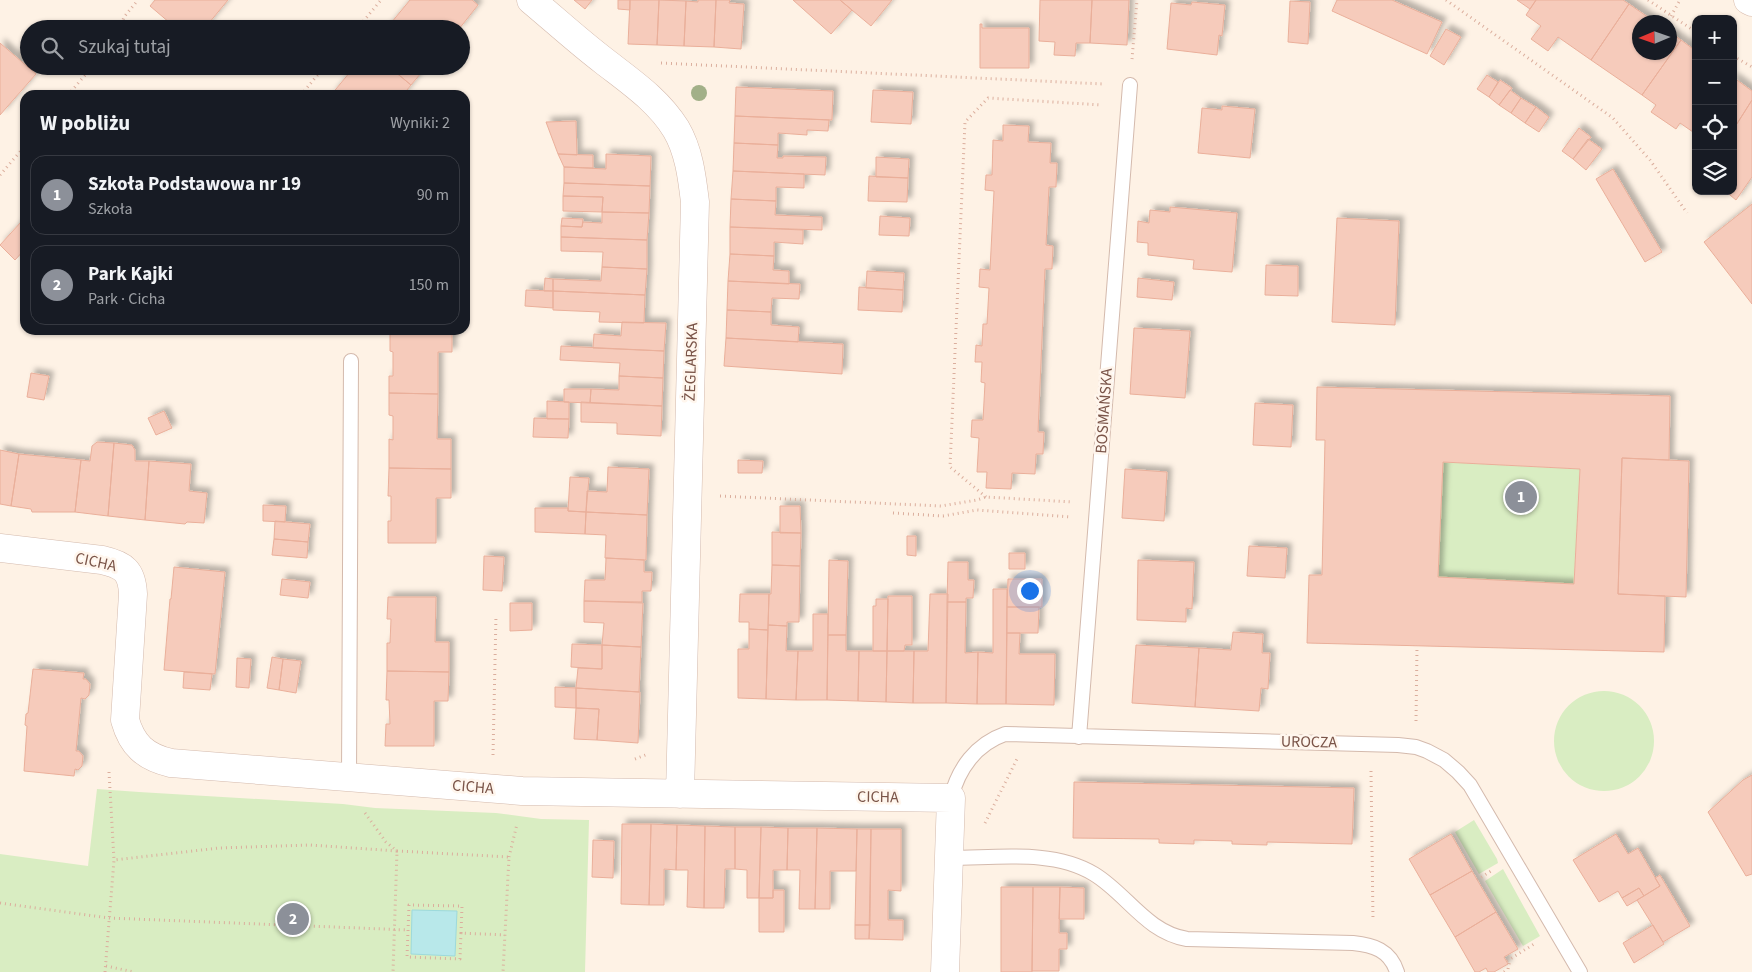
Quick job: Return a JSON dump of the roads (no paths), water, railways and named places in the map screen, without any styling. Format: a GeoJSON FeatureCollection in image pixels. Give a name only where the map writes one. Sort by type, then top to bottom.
{"type":"FeatureCollection","features":[{"type":"Feature","properties":{"kind":"street","name":"ŻEGLARSKA"},"geometry":{"type":"LineString","coordinates":[[531,0],[644,92],[668,118],[676,130],[692,172],[695,202],[680,794]]}},
{"type":"Feature","properties":{"kind":"street"},"geometry":{"type":"LineString","coordinates":[[1748,0],[1752,2]]}},
{"type":"Feature","properties":{"kind":"street","name":"CICHA"},"geometry":{"type":"LineString","coordinates":[[0,548],[114,562],[128,571],[133,585],[133,594],[125,720],[128,732],[135,744],[160,761],[522,791],[951,798]]}},
{"type":"Feature","properties":{"kind":"street"},"geometry":{"type":"LineString","coordinates":[[946,972],[962,858],[951,798]]}},
{"type":"Feature","properties":{"kind":"lane","name":"BOSMAŃSKA"},"geometry":{"type":"LineString","coordinates":[[1079,737],[1130,85]]}},
{"type":"Feature","properties":{"kind":"lane"},"geometry":{"type":"LineString","coordinates":[[344,777],[351,361]]}},
{"type":"Feature","properties":{"kind":"lane","name":"UROCZA"},"geometry":{"type":"LineString","coordinates":[[951,798],[960,772],[969,759],[976,751],[995,738],[1005,734],[1351,743],[1416,747],[1444,760],[1470,785],[1580,972]]}},
{"type":"Feature","properties":{"kind":"lane"},"geometry":{"type":"LineString","coordinates":[[962,858],[1044,858],[1060,860],[1077,865],[1094,874],[1155,927],[1175,936],[1187,939],[1363,944],[1374,946],[1384,953],[1395,966],[1397,972]]}},
{"type":"Feature","properties":{"kind":"water"},"geometry":{"type":"Polygon","coordinates":[[[412,910],[457,911],[455,956],[411,954],[412,910]]]}},
{"type":"Feature","properties":{"kind":"place","name":"Szkoła Podstawowa nr 19"},"geometry":{"type":"Point","coordinates":[1521,497]}},
{"type":"Feature","properties":{"kind":"place","name":"Park Kajki"},"geometry":{"type":"Point","coordinates":[293,919]}}]}
